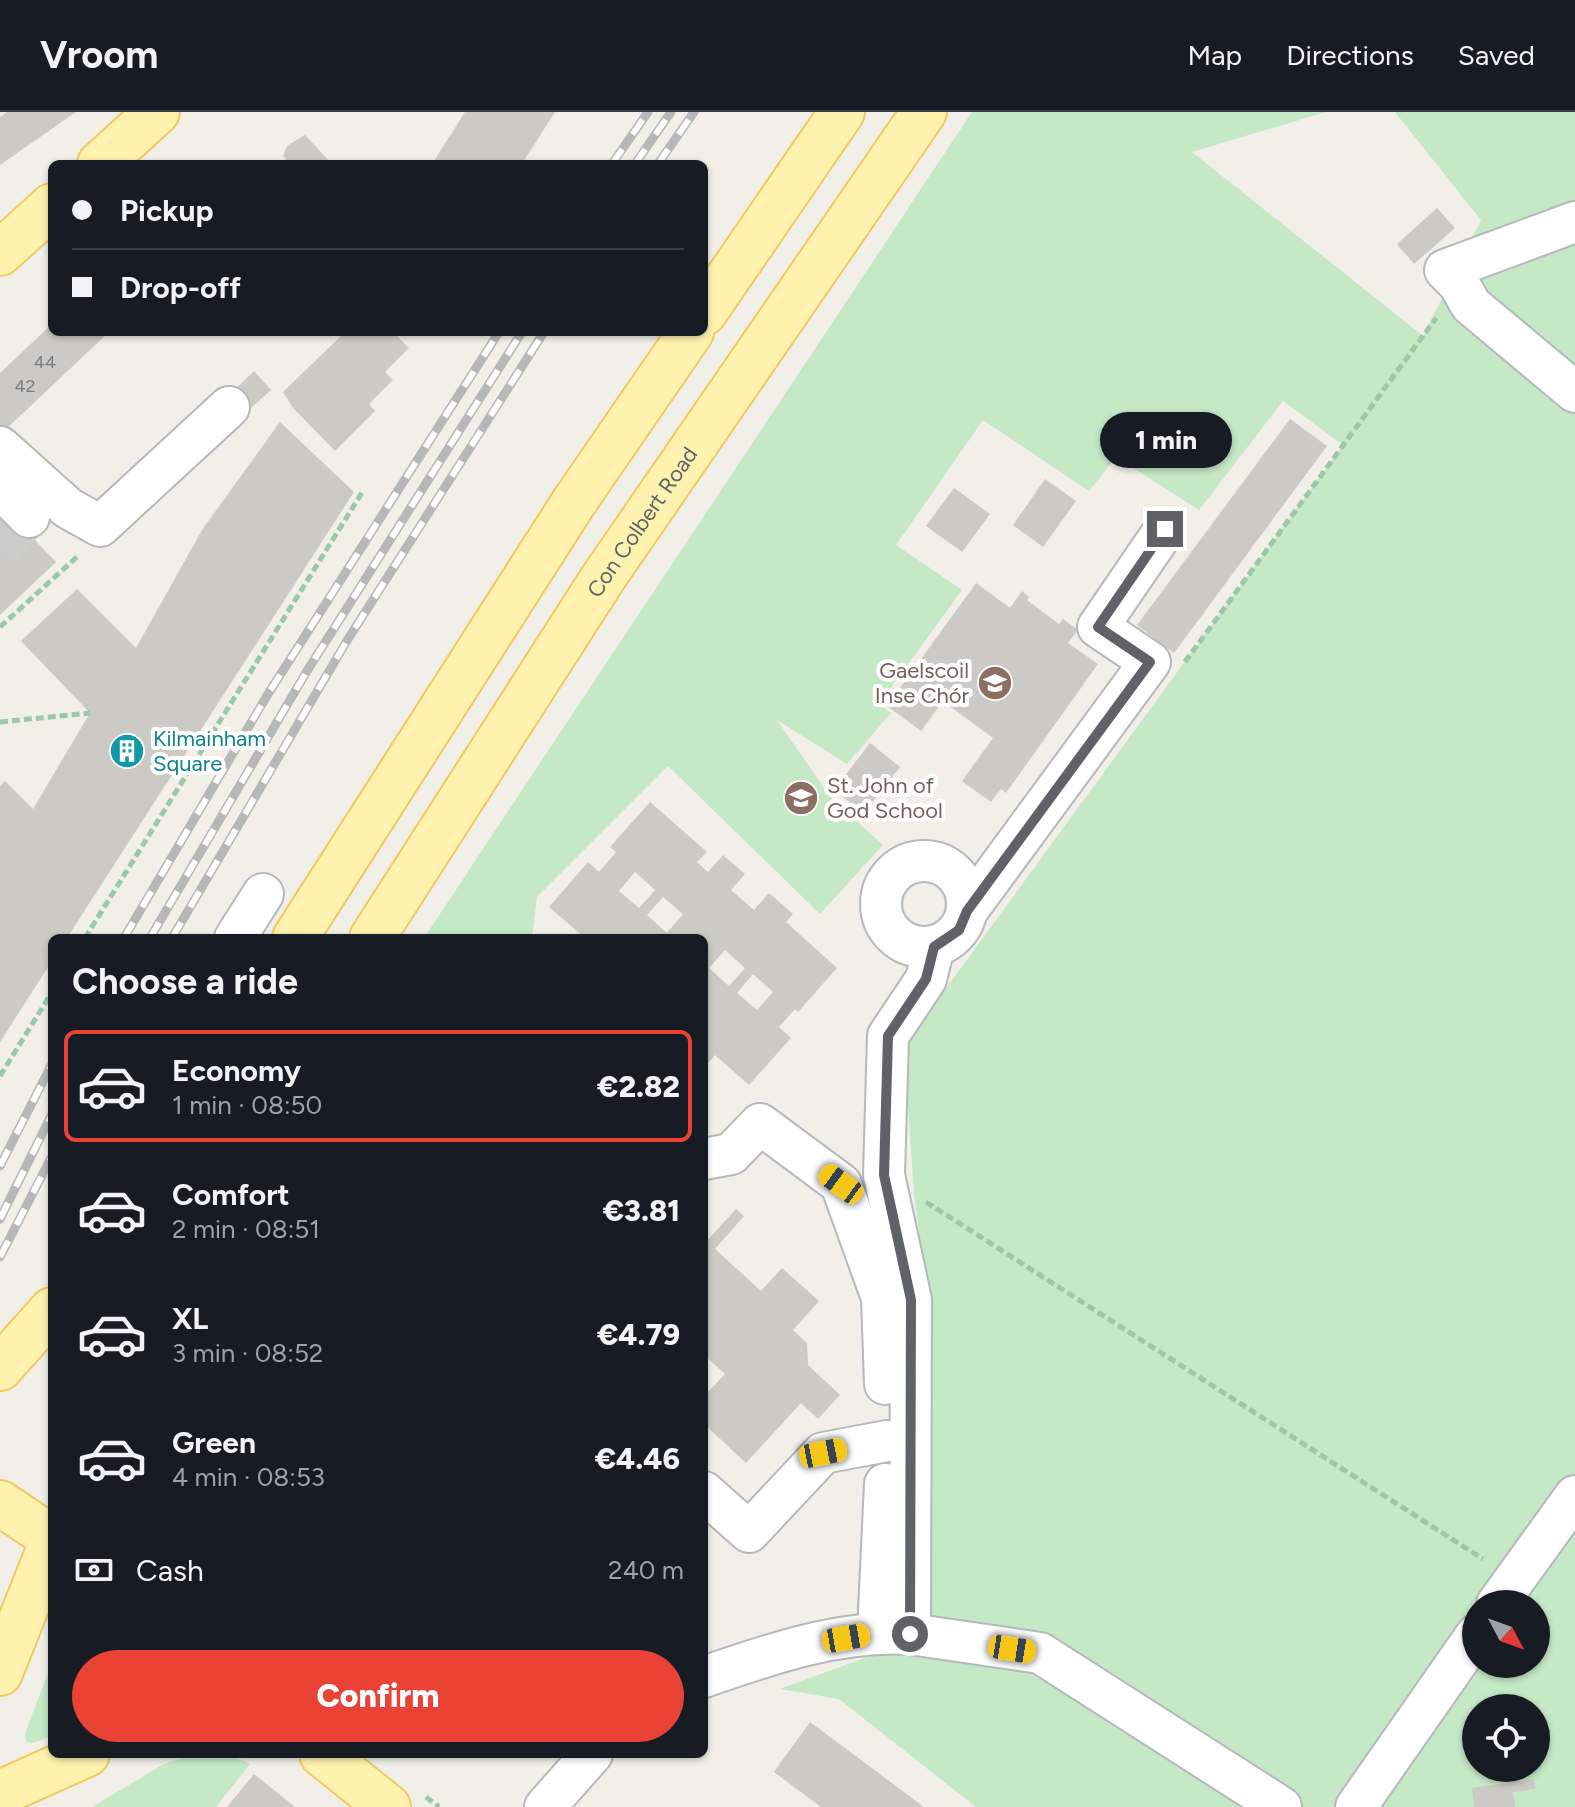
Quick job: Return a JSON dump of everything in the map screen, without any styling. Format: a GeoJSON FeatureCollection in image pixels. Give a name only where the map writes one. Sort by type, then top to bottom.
{"type":"FeatureCollection","features":[{"type":"Feature","properties":{"kind":"main road"},"geometry":{"type":"LineString","coordinates":[[104,160],[157,112]]}},
{"type":"Feature","properties":{"kind":"main road"},"geometry":{"type":"LineString","coordinates":[[708,307],[842,112]]}},
{"type":"Feature","properties":{"kind":"main road","name":"Con Colbert Road"},"geometry":{"type":"LineString","coordinates":[[374,934],[603,578],[924,112]]}},
{"type":"Feature","properties":{"kind":"main road"},"geometry":{"type":"LineString","coordinates":[[0,253],[48,210]]}},
{"type":"Feature","properties":{"kind":"main road"},"geometry":{"type":"LineString","coordinates":[[298,934],[574,502],[688,336]]}},
{"type":"Feature","properties":{"kind":"main road"},"geometry":{"type":"LineString","coordinates":[[383,934],[414,868]]}},
{"type":"Feature","properties":{"kind":"main road"},"geometry":{"type":"LineString","coordinates":[[0,1368],[48,1314]]}},
{"type":"Feature","properties":{"kind":"main road"},"geometry":{"type":"LineString","coordinates":[[0,1503],[48,1537]]}},
{"type":"Feature","properties":{"kind":"main road"},"geometry":{"type":"LineString","coordinates":[[0,1673],[48,1550]]}},
{"type":"Feature","properties":{"kind":"main road"},"geometry":{"type":"LineString","coordinates":[[0,1793],[78,1758]]}},
{"type":"Feature","properties":{"kind":"main road"},"geometry":{"type":"LineString","coordinates":[[327,1758],[388,1807]]}},
{"type":"Feature","properties":{"kind":"lane"},"geometry":{"type":"LineString","coordinates":[[1575,222],[1445,270],[1459,284],[1471,305],[1575,392]]}},
{"type":"Feature","properties":{"kind":"lane"},"geometry":{"type":"LineString","coordinates":[[0,447],[68,508],[100,526],[229,407]]}},
{"type":"Feature","properties":{"kind":"lane"},"geometry":{"type":"LineString","coordinates":[[0,488],[29,517]]}},
{"type":"Feature","properties":{"kind":"lane"},"geometry":{"type":"LineString","coordinates":[[967,911],[964,887],[945,865],[915,861],[892,875],[881,900],[887,927],[907,944],[934,947],[959,930],[967,911],[1150,662],[1098,627],[1165,529]]}},
{"type":"Feature","properties":{"kind":"lane"},"geometry":{"type":"LineString","coordinates":[[238,934],[263,894]]}},
{"type":"Feature","properties":{"kind":"lane"},"geometry":{"type":"LineString","coordinates":[[894,1633],[911,1300],[884,1175],[888,1036],[926,979],[934,947]]}},
{"type":"Feature","properties":{"kind":"lane"},"geometry":{"type":"LineString","coordinates":[[708,1158],[731,1154],[760,1124],[841,1184],[882,1298],[894,1633]]}},
{"type":"Feature","properties":{"kind":"lane"},"geometry":{"type":"LineString","coordinates":[[708,1496],[749,1532],[823,1453],[887,1441]]}},
{"type":"Feature","properties":{"kind":"lane"},"geometry":{"type":"LineString","coordinates":[[1507,1590],[1575,1496]]}},
{"type":"Feature","properties":{"kind":"lane"},"geometry":{"type":"LineString","coordinates":[[708,1676],[784,1649],[894,1633],[1040,1653],[1281,1807]]}},
{"type":"Feature","properties":{"kind":"lane"},"geometry":{"type":"LineString","coordinates":[[1356,1807],[1462,1655]]}},
{"type":"Feature","properties":{"kind":"lane"},"geometry":{"type":"LineString","coordinates":[[545,1807],[588,1758]]}},
{"type":"Feature","properties":{"kind":"path"},"geometry":{"type":"LineString","coordinates":[[87,934],[363,491]]}},
{"type":"Feature","properties":{"kind":"path"},"geometry":{"type":"LineString","coordinates":[[0,627],[84,550]]}},
{"type":"Feature","properties":{"kind":"path"},"geometry":{"type":"LineString","coordinates":[[0,722],[90,713]]}},
{"type":"Feature","properties":{"kind":"path"},"geometry":{"type":"LineString","coordinates":[[0,1076],[48,998]]}},
{"type":"Feature","properties":{"kind":"path"},"geometry":{"type":"LineString","coordinates":[[884,1175],[1503,1590]]}},
{"type":"Feature","properties":{"kind":"green space"},"geometry":{"type":"Polygon","coordinates":[[[972,112],[1326,112],[1192,152],[1423,336],[1481,220],[1395,112],[1575,112],[1575,1807],[976,1807],[839,1699],[780,1689],[927,1635],[931,1329],[914,1194],[904,1046],[1343,445],[1283,401],[1199,510],[1116,457],[1089,491],[983,420],[896,545],[962,590],[879,704],[891,713],[847,764],[777,720],[831,798],[883,845],[820,914],[668,766],[537,897],[532,934],[427,934],[972,112]]]}},
{"type":"Feature","properties":{"kind":"green space"},"geometry":{"type":"Polygon","coordinates":[[[48,1673],[48,1737],[26,1742],[25,1733],[48,1673]]]}},
{"type":"Feature","properties":{"kind":"green space"},"geometry":{"type":"Polygon","coordinates":[[[181,1758],[237,1758],[250,1764],[216,1807],[92,1807],[164,1764],[181,1758]]]}},
{"type":"Feature","properties":{"kind":"building"},"geometry":{"type":"Polygon","coordinates":[[[7,112],[76,112],[0,165],[0,117],[7,112]]]}},
{"type":"Feature","properties":{"kind":"building"},"geometry":{"type":"Polygon","coordinates":[[[465,112],[555,112],[525,160],[435,160],[465,112]]]}},
{"type":"Feature","properties":{"kind":"building"},"geometry":{"type":"Polygon","coordinates":[[[305,135],[328,160],[285,160],[287,146],[305,135]]]}},
{"type":"Feature","properties":{"kind":"building"},"geometry":{"type":"Polygon","coordinates":[[[1437,208],[1455,228],[1414,264],[1397,244],[1437,208]]]}},
{"type":"Feature","properties":{"kind":"building"},"geometry":{"type":"Polygon","coordinates":[[[48,328],[48,336],[105,336],[3,432],[0,429],[0,373],[48,328]]]}},
{"type":"Feature","properties":{"kind":"building"},"geometry":{"type":"Polygon","coordinates":[[[341,336],[397,336],[409,348],[385,372],[393,380],[369,404],[375,411],[335,451],[293,408],[283,392],[341,336]]]}},
{"type":"Feature","properties":{"kind":"building"},"geometry":{"type":"Polygon","coordinates":[[[254,371],[271,390],[241,417],[225,399],[254,371]]]}},
{"type":"Feature","properties":{"kind":"building"},"geometry":{"type":"Polygon","coordinates":[[[1290,419],[1327,446],[1174,653],[1137,625],[1290,419]]]}},
{"type":"Feature","properties":{"kind":"building","name":"Kilmainham Square"},"geometry":{"type":"Polygon","coordinates":[[[280,422],[354,492],[70,934],[48,934],[48,967],[0,1042],[0,786],[5,781],[33,809],[90,713],[21,641],[77,589],[136,648],[202,530],[280,422]]]}},
{"type":"Feature","properties":{"kind":"building"},"geometry":{"type":"Polygon","coordinates":[[[1045,479],[1076,501],[1043,547],[1013,525],[1045,479]]]}},
{"type":"Feature","properties":{"kind":"building"},"geometry":{"type":"Polygon","coordinates":[[[954,488],[990,514],[962,552],[926,526],[954,488]]]}},
{"type":"Feature","properties":{"kind":"building"},"geometry":{"type":"Polygon","coordinates":[[[0,504],[56,562],[0,615],[0,504]]]}},
{"type":"Feature","properties":{"kind":"building","name":"Gaelscoil Inse Chór"},"geometry":{"type":"Polygon","coordinates":[[[976,583],[1010,608],[1022,591],[1029,597],[1027,600],[1059,624],[1063,619],[1078,630],[1068,643],[1098,664],[1006,793],[1001,789],[991,802],[962,781],[993,738],[943,701],[921,731],[887,706],[976,583]]]}},
{"type":"Feature","properties":{"kind":"building"},"geometry":{"type":"Polygon","coordinates":[[[870,743],[900,767],[864,813],[834,790],[870,743]]]}},
{"type":"Feature","properties":{"kind":"building"},"geometry":{"type":"Polygon","coordinates":[[[650,802],[707,852],[697,862],[708,872],[723,855],[745,874],[731,890],[754,910],[769,893],[793,914],[786,922],[837,968],[798,1012],[795,1009],[779,1027],[791,1038],[749,1085],[715,1055],[708,1063],[708,934],[580,934],[549,907],[588,862],[599,872],[616,852],[610,847],[650,802]],[[635,872],[619,891],[639,908],[655,890],[635,872]],[[663,897],[647,915],[667,933],[683,914],[663,897]],[[725,950],[709,968],[729,986],[745,968],[725,950]],[[753,974],[737,993],[757,1010],[773,992],[753,974]]]}},
{"type":"Feature","properties":{"kind":"building"},"geometry":{"type":"Polygon","coordinates":[[[736,1209],[744,1216],[715,1249],[761,1291],[782,1268],[819,1301],[793,1330],[807,1343],[808,1365],[840,1395],[818,1419],[801,1403],[746,1463],[708,1428],[708,1390],[725,1374],[708,1359],[708,1240],[736,1209]]]}},
{"type":"Feature","properties":{"kind":"building"},"geometry":{"type":"Polygon","coordinates":[[[810,1722],[924,1807],[821,1807],[774,1772],[810,1722]]]}},
{"type":"Feature","properties":{"kind":"building"},"geometry":{"type":"Polygon","coordinates":[[[254,1774],[295,1807],[227,1807],[254,1774]]]}},
{"type":"Feature","properties":{"kind":"building"},"geometry":{"type":"Polygon","coordinates":[[[1535,1782],[1536,1789],[1513,1792],[1515,1807],[1474,1807],[1472,1788],[1535,1782]]]}},
{"type":"Feature","properties":{"kind":"tunnel"},"geometry":{"type":"LineString","coordinates":[[0,549],[29,517]]}},
{"type":"Feature","properties":{"kind":"railway"},"geometry":{"type":"LineString","coordinates":[[615,160],[648,112]]}},
{"type":"Feature","properties":{"kind":"railway"},"geometry":{"type":"LineString","coordinates":[[638,160],[671,112]]}},
{"type":"Feature","properties":{"kind":"railway"},"geometry":{"type":"LineString","coordinates":[[661,160],[694,112]]}},
{"type":"Feature","properties":{"kind":"railway"},"geometry":{"type":"LineString","coordinates":[[126,934],[268,694],[496,336]]}},
{"type":"Feature","properties":{"kind":"railway"},"geometry":{"type":"LineString","coordinates":[[152,934],[307,671],[519,336]]}},
{"type":"Feature","properties":{"kind":"railway"},"geometry":{"type":"LineString","coordinates":[[174,934],[348,639],[541,336]]}},
{"type":"Feature","properties":{"kind":"railway"},"geometry":{"type":"LineString","coordinates":[[0,1166],[48,1072]]}},
{"type":"Feature","properties":{"kind":"railway"},"geometry":{"type":"LineString","coordinates":[[0,1219],[48,1122]]}},
{"type":"Feature","properties":{"kind":"railway"},"geometry":{"type":"LineString","coordinates":[[0,1257],[48,1164]]}},
{"type":"Feature","properties":{"kind":"place","name":"Gaelscoil Inse Chór"},"geometry":{"type":"Point","coordinates":[995,683]}},
{"type":"Feature","properties":{"kind":"place","name":"Kilmainham Square"},"geometry":{"type":"Point","coordinates":[127,751]}},
{"type":"Feature","properties":{"kind":"place","name":"St. John of God School"},"geometry":{"type":"Point","coordinates":[801,798]}},
{"type":"Feature","properties":{"kind":"route"},"geometry":{"type":"LineString","coordinates":[[910,1634],[911,1300],[884,1175],[888,1036],[926,979],[934,947],[959,930],[967,911],[1150,662],[1098,627],[1165,529]]}}]}
